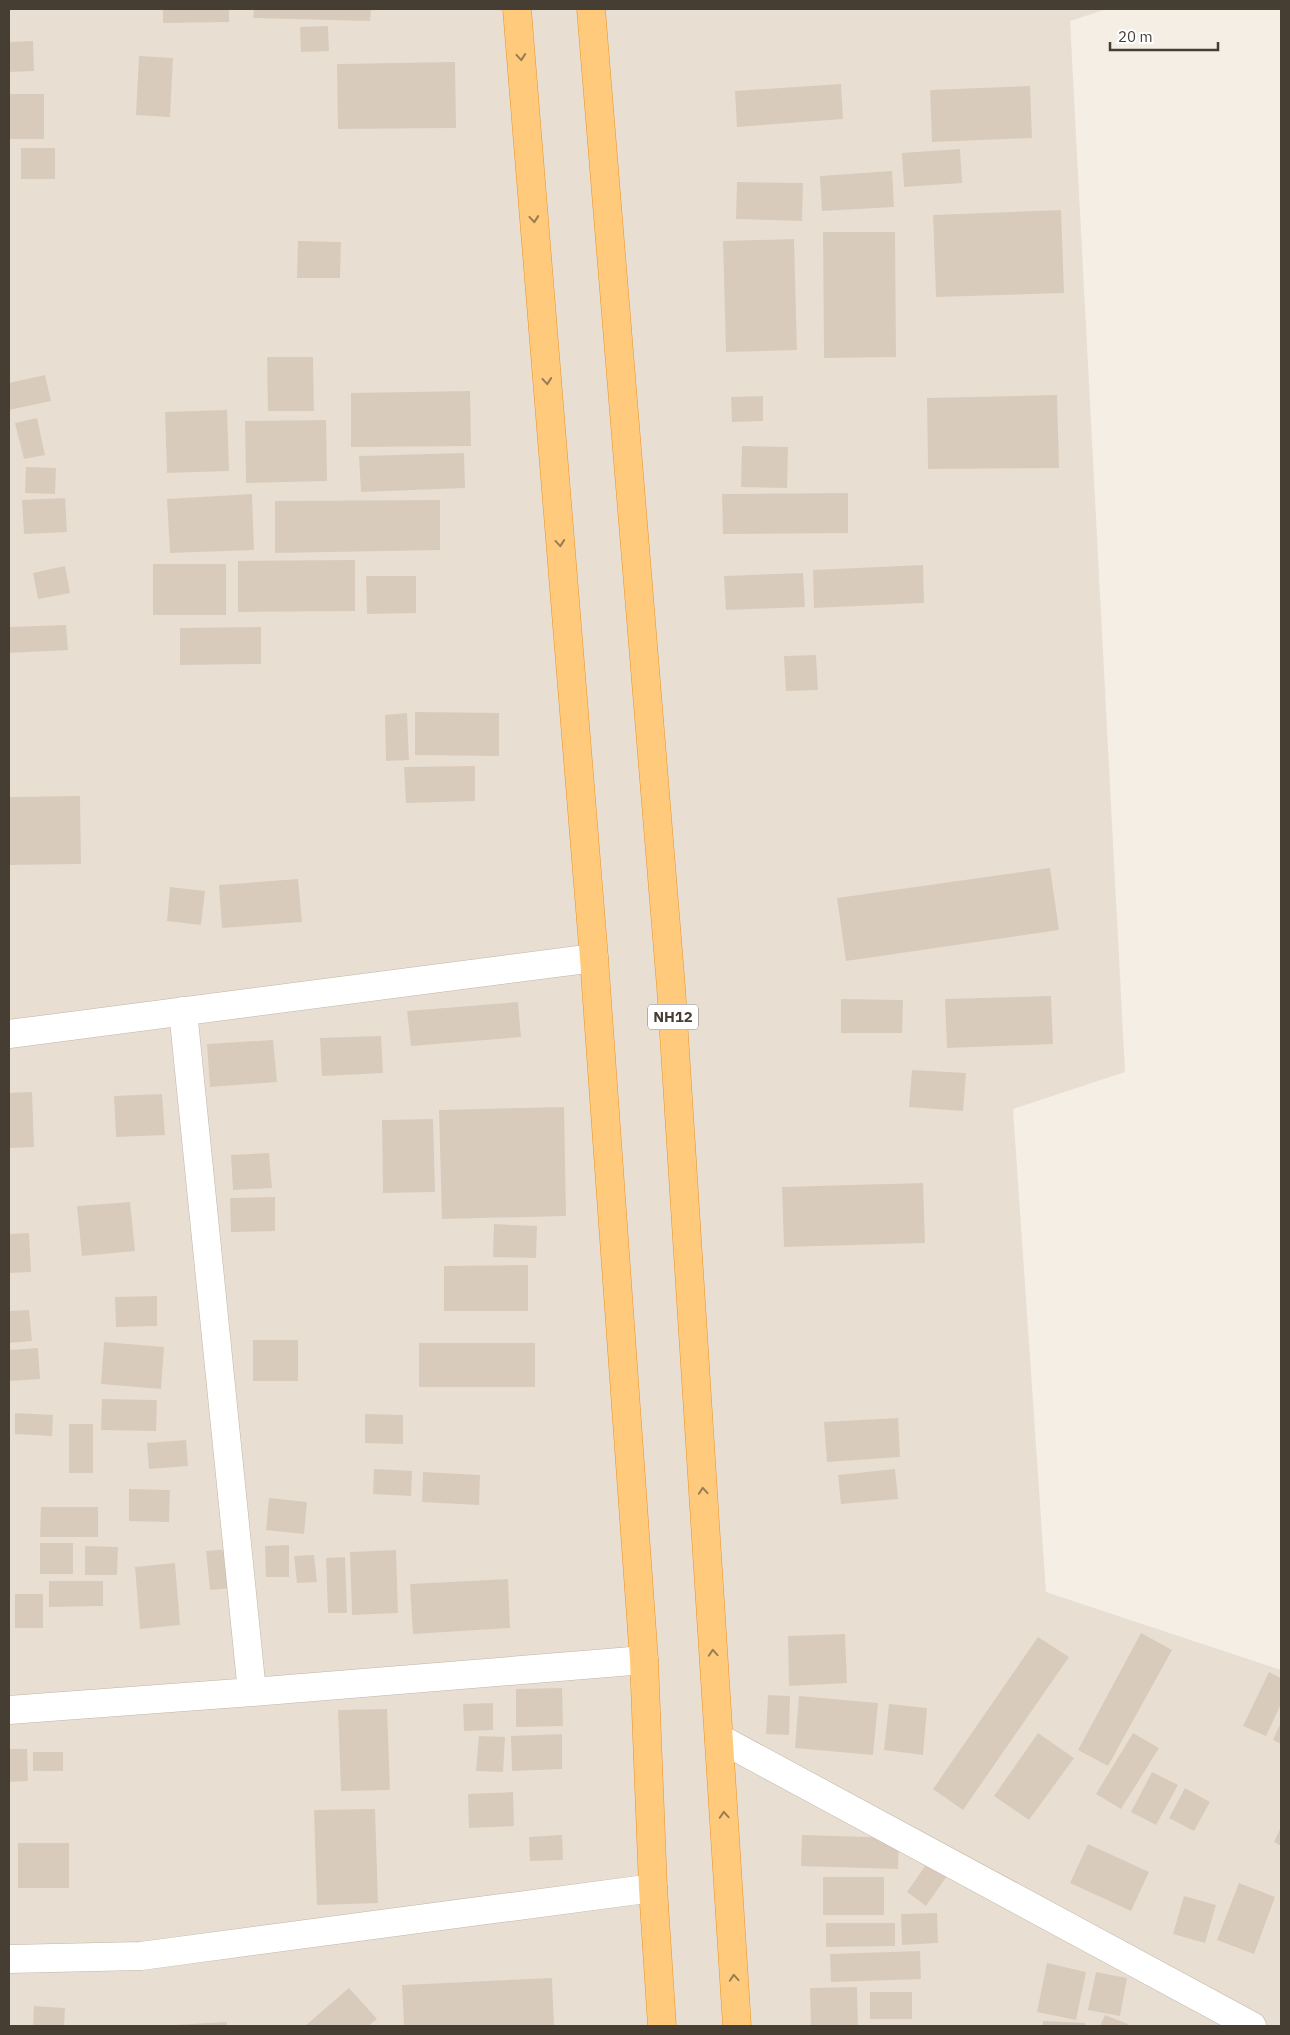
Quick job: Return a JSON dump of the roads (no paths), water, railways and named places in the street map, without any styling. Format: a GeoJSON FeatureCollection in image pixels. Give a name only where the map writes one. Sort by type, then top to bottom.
{"type":"FeatureCollection","features":[{"type":"Feature","properties":{"kind":"highway"},"geometry":{"type":"LineString","coordinates":[[517,9],[594,958],[644,1660],[653,1888],[662,2026]]}},
{"type":"Feature","properties":{"kind":"highway","name":"NH12"},"geometry":{"type":"LineString","coordinates":[[591,9],[671,988],[737,2026]]}},
{"type":"Feature","properties":{"kind":"street"},"geometry":{"type":"LineString","coordinates":[[9,1034],[594,958]]}},
{"type":"Feature","properties":{"kind":"street"},"geometry":{"type":"LineString","coordinates":[[183,1011],[252,1692]]}},
{"type":"Feature","properties":{"kind":"street"},"geometry":{"type":"LineString","coordinates":[[9,1703],[252,1692],[644,1660]]}},
{"type":"Feature","properties":{"kind":"street"},"geometry":{"type":"LineString","coordinates":[[718,1738],[1252,2026]]}},
{"type":"Feature","properties":{"kind":"street"},"geometry":{"type":"LineString","coordinates":[[9,1959],[141,1956],[653,1888]]}}]}
